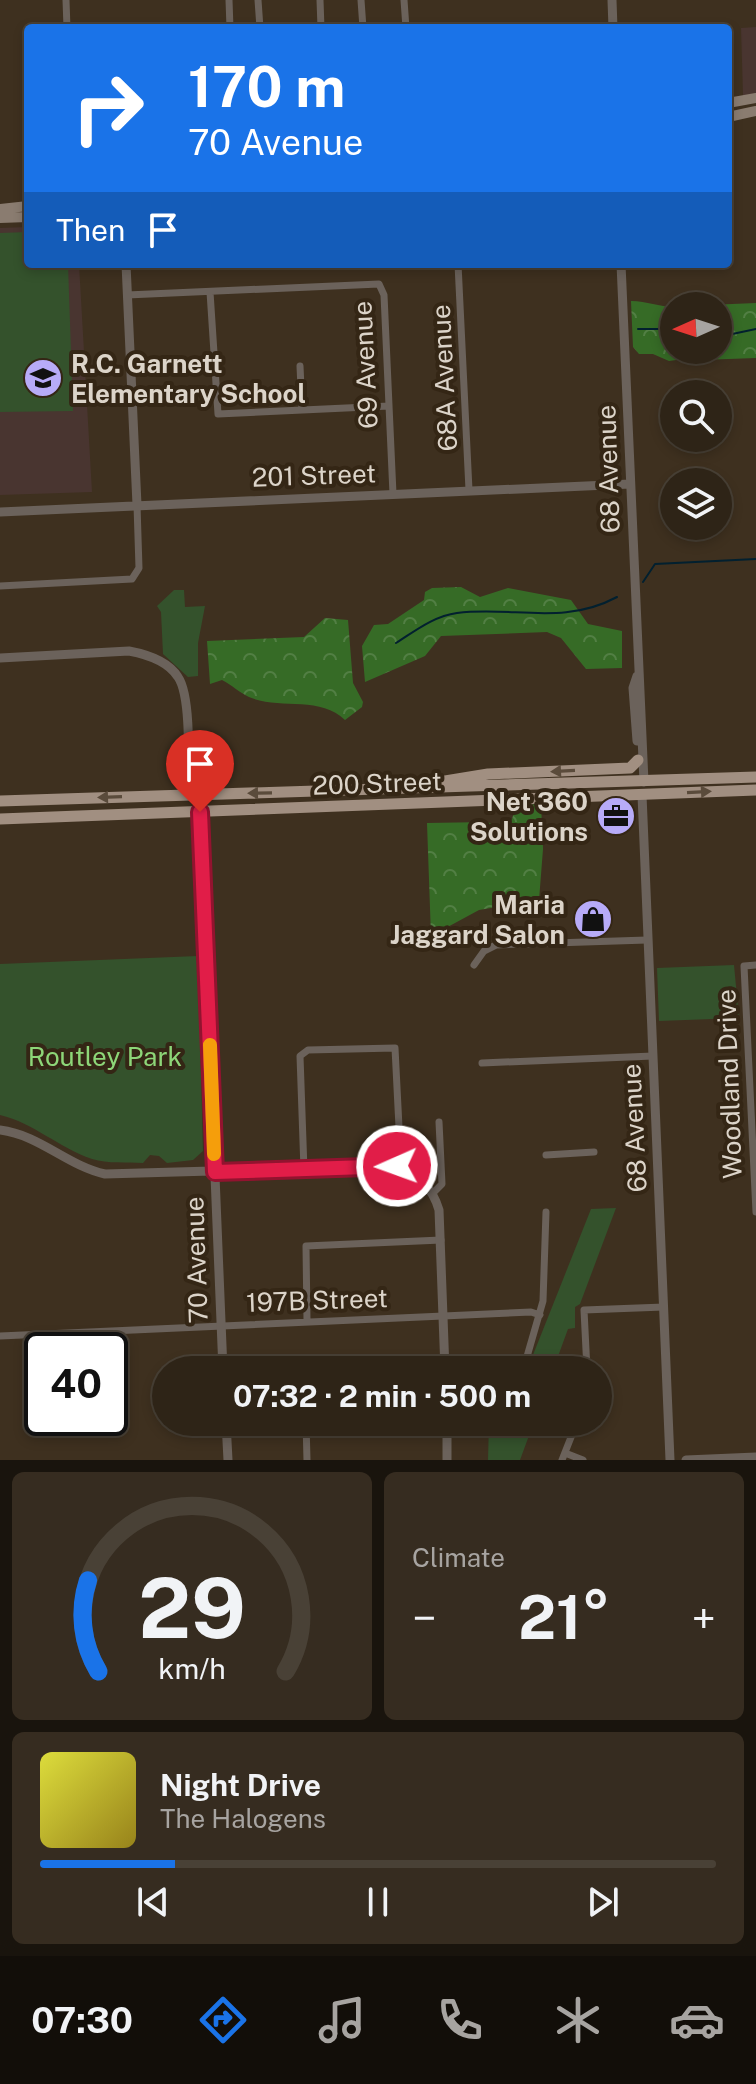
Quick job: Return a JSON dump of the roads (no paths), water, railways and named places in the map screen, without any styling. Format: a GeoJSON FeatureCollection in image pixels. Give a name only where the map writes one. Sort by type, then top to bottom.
{"type":"FeatureCollection","features":[{"type":"Feature","properties":{"kind":"main road"},"geometry":{"type":"LineString","coordinates":[[732,102],[756,98]]}},
{"type":"Feature","properties":{"kind":"main road"},"geometry":{"type":"LineString","coordinates":[[732,116],[756,111]]}},
{"type":"Feature","properties":{"kind":"main road"},"geometry":{"type":"LineString","coordinates":[[0,209],[24,206]]}},
{"type":"Feature","properties":{"kind":"main road"},"geometry":{"type":"LineString","coordinates":[[0,218],[24,217]]}},
{"type":"Feature","properties":{"kind":"main road"},"geometry":{"type":"LineString","coordinates":[[404,788],[488,774],[630,768],[638,760]]}},
{"type":"Feature","properties":{"kind":"main road","name":"200 Street"},"geometry":{"type":"LineString","coordinates":[[0,801],[756,777]]}},
{"type":"Feature","properties":{"kind":"main road","name":"200 Street"},"geometry":{"type":"LineString","coordinates":[[0,819],[756,790]]}},
{"type":"Feature","properties":{"kind":"main road"},"geometry":{"type":"LineString","coordinates":[[200,812],[212,800],[229,794]]}},
{"type":"Feature","properties":{"kind":"street"},"geometry":{"type":"LineString","coordinates":[[66,0],[67,24]]}},
{"type":"Feature","properties":{"kind":"street"},"geometry":{"type":"LineString","coordinates":[[229,0],[230,24]]}},
{"type":"Feature","properties":{"kind":"street"},"geometry":{"type":"LineString","coordinates":[[258,0],[260,24]]}},
{"type":"Feature","properties":{"kind":"street"},"geometry":{"type":"LineString","coordinates":[[320,0],[321,24]]}},
{"type":"Feature","properties":{"kind":"street"},"geometry":{"type":"LineString","coordinates":[[361,0],[363,24]]}},
{"type":"Feature","properties":{"kind":"street"},"geometry":{"type":"LineString","coordinates":[[404,0],[406,24]]}},
{"type":"Feature","properties":{"kind":"street"},"geometry":{"type":"LineString","coordinates":[[612,0],[613,24]]}},
{"type":"Feature","properties":{"kind":"street"},"geometry":{"type":"LineString","coordinates":[[0,586],[120,581],[135,576],[139,562],[126,268]]}},
{"type":"Feature","properties":{"kind":"street","name":"68A Avenue"},"geometry":{"type":"LineString","coordinates":[[458,268],[469,490]]}},
{"type":"Feature","properties":{"kind":"street","name":"68 Avenue"},"geometry":{"type":"LineString","coordinates":[[621,268],[644,782]]}},
{"type":"Feature","properties":{"kind":"street","name":"69 Avenue"},"geometry":{"type":"LineString","coordinates":[[210,292],[379,284],[384,295],[393,494]]}},
{"type":"Feature","properties":{"kind":"street"},"geometry":{"type":"LineString","coordinates":[[127,295],[210,292],[218,414],[389,406]]}},
{"type":"Feature","properties":{"kind":"street"},"geometry":{"type":"LineString","coordinates":[[300,366],[302,410]]}},
{"type":"Feature","properties":{"kind":"street","name":"201 Street"},"geometry":{"type":"LineString","coordinates":[[0,512],[630,484]]}},
{"type":"Feature","properties":{"kind":"street"},"geometry":{"type":"LineString","coordinates":[[0,658],[129,651],[146,654],[162,664],[178,677],[185,698],[188,795]]}},
{"type":"Feature","properties":{"kind":"street","name":"68 Avenue"},"geometry":{"type":"LineString","coordinates":[[638,673],[633,688],[638,760]]}},
{"type":"Feature","properties":{"kind":"street","name":"68 Avenue"},"geometry":{"type":"LineString","coordinates":[[642,795],[670,1460]]}},
{"type":"Feature","properties":{"kind":"street","name":"70 Avenue"},"geometry":{"type":"LineString","coordinates":[[200,812],[222,1356]]}},
{"type":"Feature","properties":{"kind":"street"},"geometry":{"type":"LineString","coordinates":[[474,965],[484,951],[496,945],[647,940]]}},
{"type":"Feature","properties":{"kind":"street","name":"Woodland Drive"},"geometry":{"type":"LineString","coordinates":[[756,965],[744,966],[756,1212]]}},
{"type":"Feature","properties":{"kind":"street"},"geometry":{"type":"LineString","coordinates":[[304,1170],[300,1056],[303,1051],[395,1048],[400,1147],[397,1166]]}},
{"type":"Feature","properties":{"kind":"street"},"geometry":{"type":"LineString","coordinates":[[482,1063],[653,1056]]}},
{"type":"Feature","properties":{"kind":"street"},"geometry":{"type":"LineString","coordinates":[[434,1192],[442,1184],[439,1122]]}},
{"type":"Feature","properties":{"kind":"street"},"geometry":{"type":"LineString","coordinates":[[0,1130],[37,1140],[77,1166],[105,1174],[397,1166],[420,1177],[434,1192],[441,1240],[444,1356]]}},
{"type":"Feature","properties":{"kind":"street"},"geometry":{"type":"LineString","coordinates":[[546,1155],[594,1152]]}},
{"type":"Feature","properties":{"kind":"street"},"geometry":{"type":"LineString","coordinates":[[527,1356],[543,1301],[546,1212]]}},
{"type":"Feature","properties":{"kind":"street"},"geometry":{"type":"LineString","coordinates":[[307,1320],[306,1246],[441,1240]]}},
{"type":"Feature","properties":{"kind":"street"},"geometry":{"type":"LineString","coordinates":[[586,1356],[584,1310],[664,1307]]}},
{"type":"Feature","properties":{"kind":"street","name":"197B Street"},"geometry":{"type":"LineString","coordinates":[[0,1336],[307,1320],[531,1312],[540,1315]]}},
{"type":"Feature","properties":{"kind":"street"},"geometry":{"type":"LineString","coordinates":[[227,1436],[228,1460]]}},
{"type":"Feature","properties":{"kind":"street"},"geometry":{"type":"LineString","coordinates":[[306,1436],[307,1460]]}},
{"type":"Feature","properties":{"kind":"street"},"geometry":{"type":"LineString","coordinates":[[447,1436],[447,1460]]}},
{"type":"Feature","properties":{"kind":"street"},"geometry":{"type":"LineString","coordinates":[[571,1436],[563,1456],[583,1460]]}},
{"type":"Feature","properties":{"kind":"street"},"geometry":{"type":"LineString","coordinates":[[686,1460],[756,1457]]}},
{"type":"Feature","properties":{"kind":"waterway"},"geometry":{"type":"LineString","coordinates":[[638,329],[660,329]]}},
{"type":"Feature","properties":{"kind":"waterway"},"geometry":{"type":"LineString","coordinates":[[732,334],[756,329]]}},
{"type":"Feature","properties":{"kind":"waterway"},"geometry":{"type":"LineString","coordinates":[[643,582],[655,564],[756,559]]}},
{"type":"Feature","properties":{"kind":"waterway"},"geometry":{"type":"LineString","coordinates":[[396,643],[440,617],[457,613],[558,613],[597,606],[617,597]]}},
{"type":"Feature","properties":{"kind":"place","name":"R.C. Garnett Elementary School"},"geometry":{"type":"Point","coordinates":[43,378]}},
{"type":"Feature","properties":{"kind":"place","name":"Net 360 Solutions"},"geometry":{"type":"Point","coordinates":[616,816]}},
{"type":"Feature","properties":{"kind":"place","name":"Maria Jaggard Salon"},"geometry":{"type":"Point","coordinates":[593,919]}},
{"type":"Feature","properties":{"kind":"park label","name":"Routley Park"},"geometry":{"type":"Point","coordinates":[105,1056]}}]}
